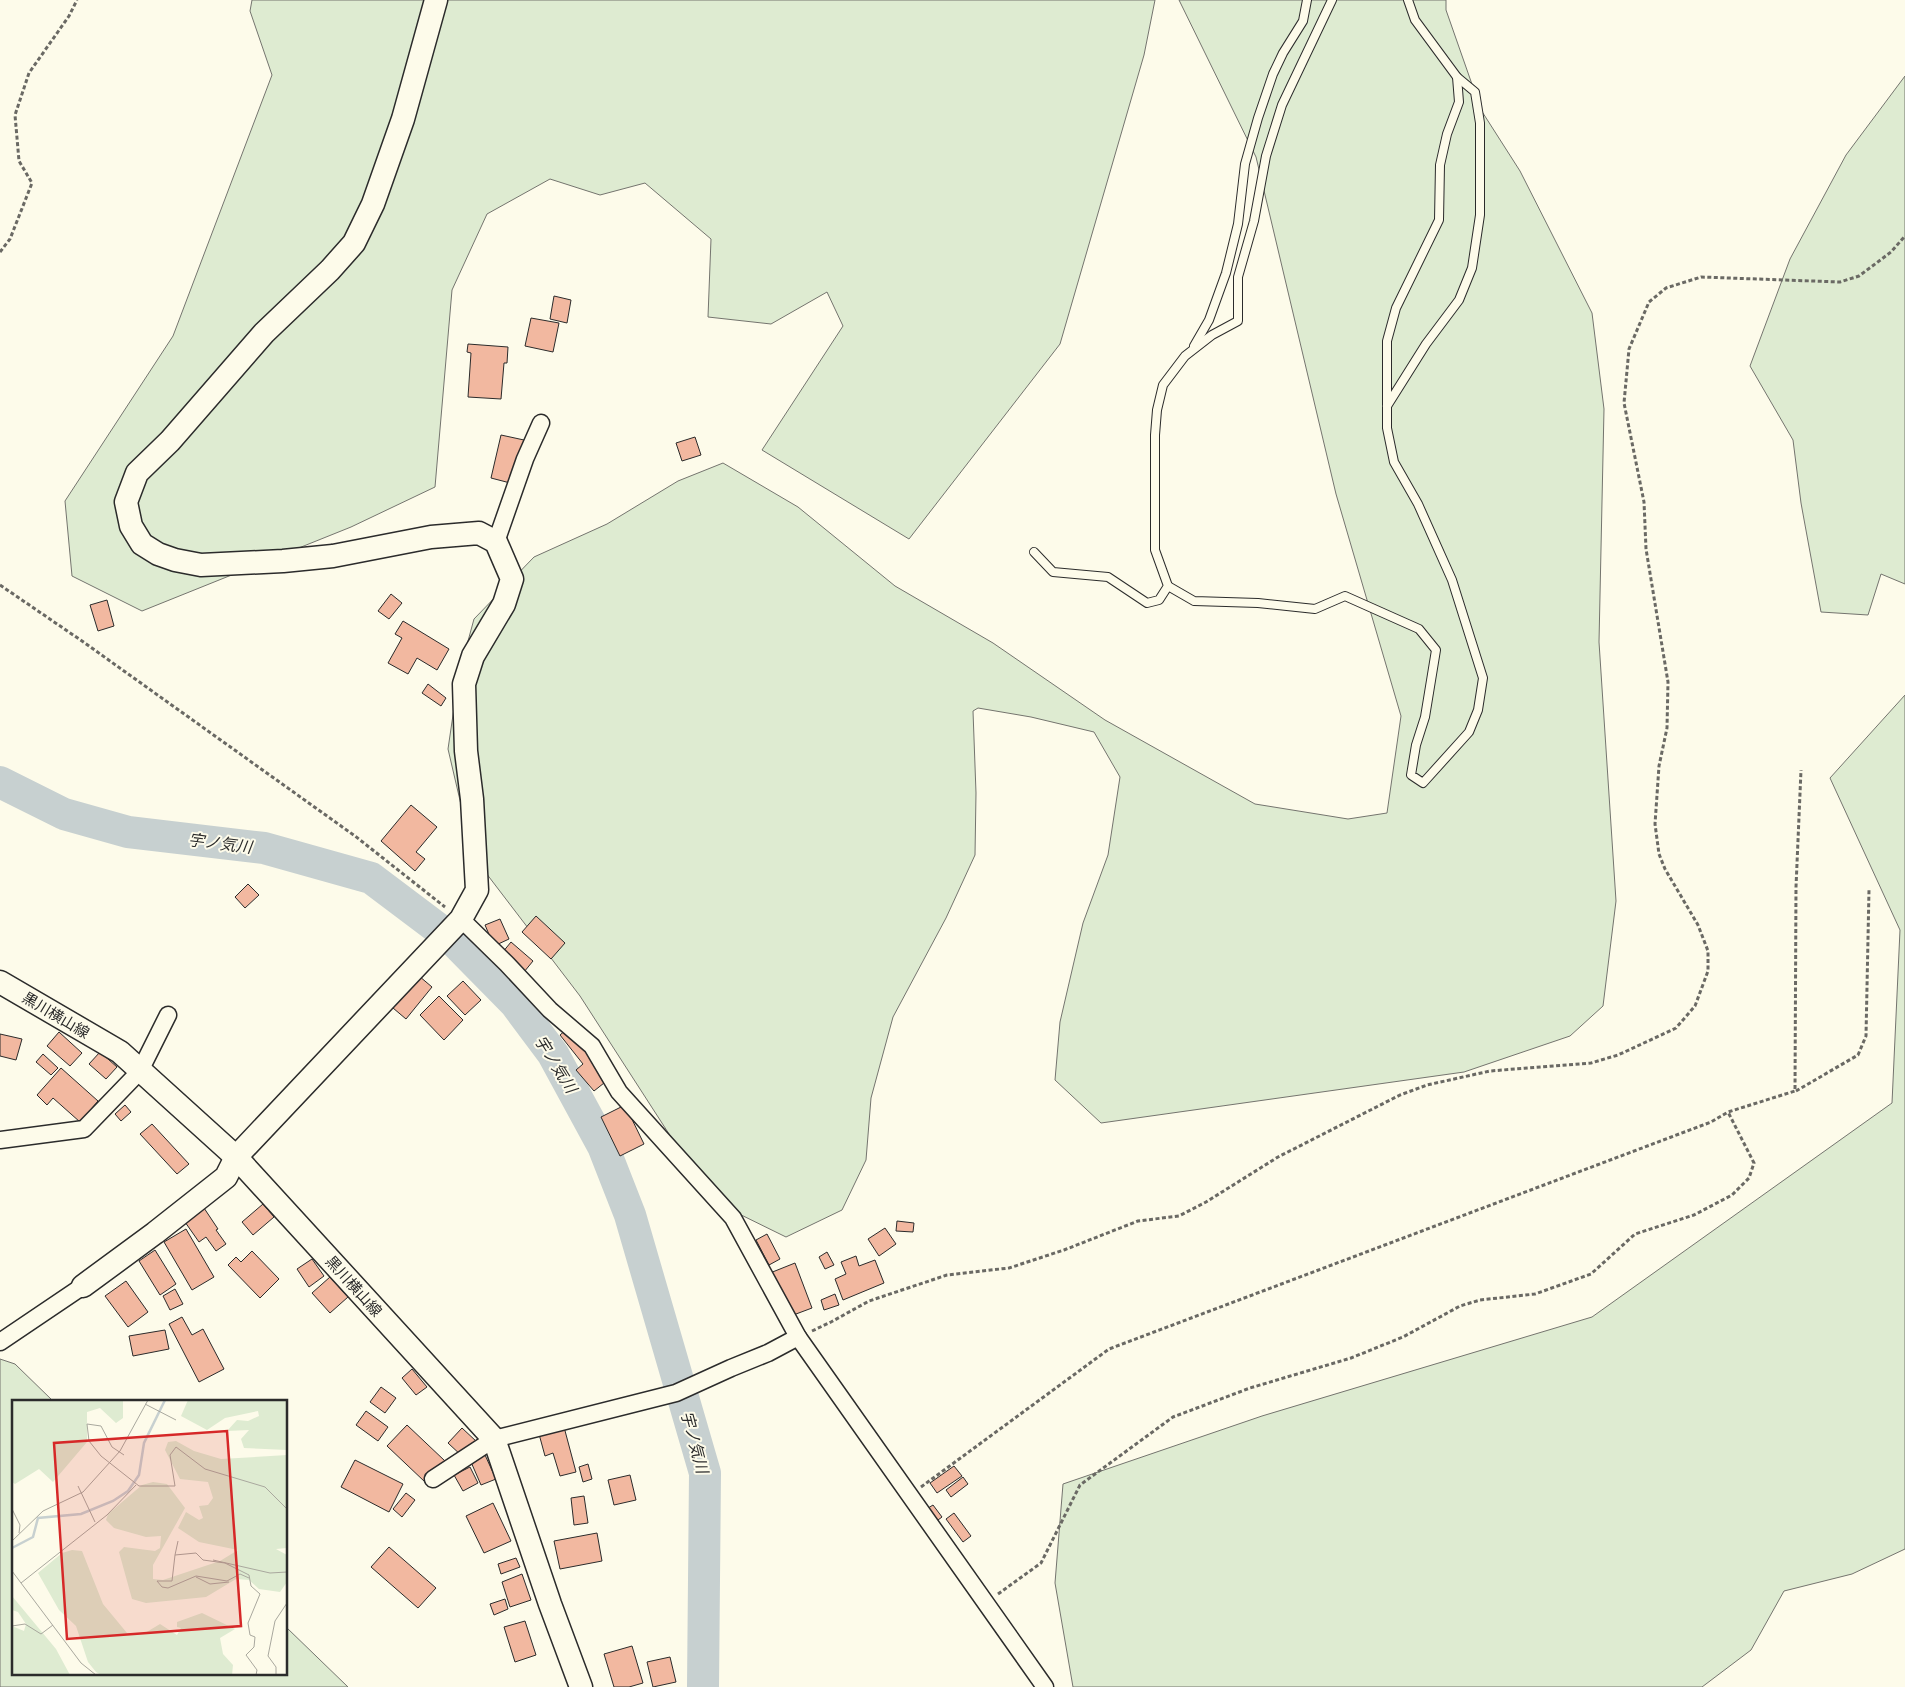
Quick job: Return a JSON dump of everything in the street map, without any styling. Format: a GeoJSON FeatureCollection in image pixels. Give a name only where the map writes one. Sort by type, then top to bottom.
{"type":"FeatureCollection","features":[{"type":"Feature","properties":{"kind":"street"},"geometry":{"type":"LineString","coordinates":[[0,1342],[83,1286],[226,1178],[236,1157],[461,919],[477,890],[472,799],[466,751],[464,684],[473,656],[504,604],[512,579],[496,542],[479,533],[431,537],[388,547],[323,557],[201,565],[175,560],[158,554],[142,544],[131,526],[126,502],[136,473],[170,441],[264,333],[330,270],[354,243],[373,204],[403,119],[436,0]]}},
{"type":"Feature","properties":{"kind":"street"},"geometry":{"type":"LineString","coordinates":[[496,542],[525,459],[542,423]]}},
{"type":"Feature","properties":{"kind":"street"},"geometry":{"type":"LineString","coordinates":[[461,919],[550,1010],[592,1046],[620,1092],[733,1218],[798,1337],[1045,1687]]}},
{"type":"Feature","properties":{"kind":"street","name":"黒川横山線"},"geometry":{"type":"LineString","coordinates":[[0,982],[120,1052],[236,1157],[494,1439],[550,1604],[581,1687]]}},
{"type":"Feature","properties":{"kind":"street"},"geometry":{"type":"LineString","coordinates":[[0,1140],[84,1129],[140,1070],[168,1015]]}},
{"type":"Feature","properties":{"kind":"street"},"geometry":{"type":"LineString","coordinates":[[433,1479],[494,1439],[682,1391],[768,1353],[798,1337]]}},
{"type":"Feature","properties":{"kind":"lane"},"geometry":{"type":"LineString","coordinates":[[1191,351],[1209,320],[1226,273],[1238,224],[1245,164],[1270,83],[1283,53],[1303,20],[1308,0]]}},
{"type":"Feature","properties":{"kind":"lane"},"geometry":{"type":"LineString","coordinates":[[1332,0],[1282,105],[1266,156],[1254,221],[1238,277],[1238,321],[1212,335],[1185,356],[1163,385],[1157,410],[1155,435],[1155,550],[1168,586],[1194,601],[1258,603],[1315,609],[1345,596],[1419,629],[1436,650],[1425,717],[1416,745],[1411,775],[1423,783],[1469,732],[1478,710],[1484,678],[1452,580],[1418,504],[1394,462],[1387,428],[1387,341],[1396,308],[1439,220],[1440,165],[1447,134],[1459,102],[1457,77]]}},
{"type":"Feature","properties":{"kind":"lane"},"geometry":{"type":"LineString","coordinates":[[1386,407],[1426,344],[1459,300],[1472,268],[1480,215],[1480,123],[1475,92],[1457,77],[1414,20],[1408,0]]}},
{"type":"Feature","properties":{"kind":"lane"},"geometry":{"type":"LineString","coordinates":[[1034,552],[1053,572],[1108,577],[1147,603],[1159,600],[1168,586]]}},
{"type":"Feature","properties":{"kind":"path"},"geometry":{"type":"LineString","coordinates":[[0,252],[10,239],[32,183],[19,161],[16,115],[29,73],[69,16],[77,0]]}},
{"type":"Feature","properties":{"kind":"path"},"geometry":{"type":"LineString","coordinates":[[798,1337],[831,1322],[869,1301],[947,1275],[1009,1268],[1064,1250],[1138,1221],[1179,1216],[1206,1202],[1278,1157],[1400,1095],[1427,1086],[1490,1072],[1591,1064],[1618,1055],[1676,1028],[1695,1006],[1708,972],[1708,951],[1698,925],[1665,870],[1659,854],[1655,824],[1659,766],[1666,728],[1668,682],[1646,549],[1644,502],[1624,404],[1630,349],[1649,302],[1666,288],[1701,277],[1840,282],[1858,276],[1890,252],[1905,236]]}},
{"type":"Feature","properties":{"kind":"path"},"geometry":{"type":"LineString","coordinates":[[0,585],[82,641],[355,836],[461,919]]}},
{"type":"Feature","properties":{"kind":"path"},"geometry":{"type":"LineString","coordinates":[[1795,1091],[1796,887],[1801,770]]}},
{"type":"Feature","properties":{"kind":"path"},"geometry":{"type":"LineString","coordinates":[[910,1495],[1109,1349],[1711,1122],[1728,1112],[1795,1091],[1858,1055],[1866,1036],[1868,890]]}},
{"type":"Feature","properties":{"kind":"path"},"geometry":{"type":"LineString","coordinates":[[986,1603],[1041,1563],[1080,1485],[1173,1417],[1250,1388],[1351,1358],[1403,1337],[1460,1306],[1480,1300],[1535,1294],[1592,1274],[1635,1234],[1694,1215],[1732,1194],[1749,1178],[1754,1163],[1728,1112]]}},
{"type":"Feature","properties":{"kind":"green space"},"geometry":{"type":"Polygon","coordinates":[[[252,0],[1155,0],[1144,55],[1060,344],[909,539],[762,450],[843,326],[827,292],[771,324],[708,317],[711,239],[645,183],[600,195],[550,179],[487,214],[452,290],[435,487],[351,527],[142,611],[72,576],[65,501],[173,336],[272,75],[250,11],[252,0]]]}},
{"type":"Feature","properties":{"kind":"green space"},"geometry":{"type":"Polygon","coordinates":[[[1179,0],[1446,0],[1446,10],[1481,110],[1520,171],[1592,313],[1604,409],[1599,642],[1616,901],[1603,1006],[1570,1036],[1464,1072],[1101,1123],[1055,1080],[1060,1022],[1083,923],[1108,855],[1120,777],[1094,732],[1031,717],[978,708],[973,711],[976,793],[975,855],[946,918],[893,1017],[871,1098],[866,1160],[842,1210],[786,1237],[729,1209],[671,1137],[580,996],[473,856],[448,749],[459,674],[474,619],[534,557],[607,524],[678,481],[723,463],[798,507],[895,586],[993,643],[1105,720],[1255,804],[1348,819],[1387,813],[1401,716],[1336,494],[1256,157],[1179,0]]]}},
{"type":"Feature","properties":{"kind":"green space"},"geometry":{"type":"Polygon","coordinates":[[[1905,76],[1905,584],[1881,574],[1868,615],[1821,612],[1801,503],[1793,440],[1750,366],[1790,259],[1846,155],[1905,76]]]}},
{"type":"Feature","properties":{"kind":"green space"},"geometry":{"type":"Polygon","coordinates":[[[1905,695],[1905,1549],[1852,1574],[1784,1591],[1751,1650],[1702,1687],[1073,1687],[1055,1583],[1063,1484],[1262,1416],[1592,1317],[1892,1103],[1900,930],[1830,778],[1905,695]]]}},
{"type":"Feature","properties":{"kind":"green space"},"geometry":{"type":"Polygon","coordinates":[[[0,1359],[15,1364],[52,1400],[12,1400],[12,1674],[288,1674],[288,1629],[348,1687],[0,1687],[0,1359]]]}},
{"type":"Feature","properties":{"kind":"building"},"geometry":{"type":"Polygon","coordinates":[[[554,296],[571,300],[567,323],[550,319],[554,296]]]}},
{"type":"Feature","properties":{"kind":"building"},"geometry":{"type":"Polygon","coordinates":[[[531,318],[559,323],[553,352],[525,346],[531,318]]]}},
{"type":"Feature","properties":{"kind":"building"},"geometry":{"type":"Polygon","coordinates":[[[468,344],[508,347],[507,363],[504,363],[501,399],[468,397],[471,353],[467,352],[468,344]]]}},
{"type":"Feature","properties":{"kind":"building"},"geometry":{"type":"Polygon","coordinates":[[[501,435],[524,440],[514,484],[491,478],[501,435]]]}},
{"type":"Feature","properties":{"kind":"building"},"geometry":{"type":"Polygon","coordinates":[[[695,437],[701,455],[682,461],[676,443],[695,437]]]}},
{"type":"Feature","properties":{"kind":"building"},"geometry":{"type":"Polygon","coordinates":[[[391,594],[402,603],[389,619],[378,611],[391,594]]]}},
{"type":"Feature","properties":{"kind":"building"},"geometry":{"type":"Polygon","coordinates":[[[107,600],[114,626],[98,631],[90,605],[107,600]]]}},
{"type":"Feature","properties":{"kind":"building"},"geometry":{"type":"Polygon","coordinates":[[[403,621],[449,649],[437,670],[417,658],[408,674],[388,663],[402,638],[395,634],[403,621]]]}},
{"type":"Feature","properties":{"kind":"building"},"geometry":{"type":"Polygon","coordinates":[[[428,684],[446,698],[441,706],[422,693],[428,684]]]}},
{"type":"Feature","properties":{"kind":"building"},"geometry":{"type":"Polygon","coordinates":[[[411,805],[437,827],[416,852],[425,859],[415,871],[381,841],[411,805]]]}},
{"type":"Feature","properties":{"kind":"building"},"geometry":{"type":"Polygon","coordinates":[[[248,884],[259,895],[245,908],[235,897],[248,884]]]}},
{"type":"Feature","properties":{"kind":"building"},"geometry":{"type":"Polygon","coordinates":[[[536,916],[565,943],[551,959],[522,932],[536,916]]]}},
{"type":"Feature","properties":{"kind":"building"},"geometry":{"type":"Polygon","coordinates":[[[500,919],[509,939],[494,946],[485,925],[500,919]]]}},
{"type":"Feature","properties":{"kind":"building"},"geometry":{"type":"Polygon","coordinates":[[[511,942],[533,961],[524,972],[502,953],[511,942]]]}},
{"type":"Feature","properties":{"kind":"building"},"geometry":{"type":"Polygon","coordinates":[[[419,976],[432,987],[406,1019],[393,1008],[419,976]]]}},
{"type":"Feature","properties":{"kind":"building"},"geometry":{"type":"Polygon","coordinates":[[[463,981],[481,1000],[465,1015],[447,996],[463,981]]]}},
{"type":"Feature","properties":{"kind":"building"},"geometry":{"type":"Polygon","coordinates":[[[439,996],[463,1020],[444,1040],[420,1015],[439,996]]]}},
{"type":"Feature","properties":{"kind":"building"},"geometry":{"type":"Polygon","coordinates":[[[568,1028],[609,1079],[594,1091],[576,1070],[583,1064],[560,1035],[568,1028]]]}},
{"type":"Feature","properties":{"kind":"building"},"geometry":{"type":"Polygon","coordinates":[[[59,1032],[82,1053],[70,1066],[47,1046],[59,1032]]]}},
{"type":"Feature","properties":{"kind":"building"},"geometry":{"type":"Polygon","coordinates":[[[0,1034],[22,1039],[16,1060],[0,1056],[0,1034]]]}},
{"type":"Feature","properties":{"kind":"building"},"geometry":{"type":"Polygon","coordinates":[[[100,1052],[117,1067],[106,1079],[89,1064],[100,1052]]]}},
{"type":"Feature","properties":{"kind":"building"},"geometry":{"type":"Polygon","coordinates":[[[43,1054],[58,1068],[51,1075],[36,1062],[43,1054]]]}},
{"type":"Feature","properties":{"kind":"building"},"geometry":{"type":"Polygon","coordinates":[[[61,1068],[98,1101],[80,1122],[53,1098],[47,1105],[37,1095],[61,1068]]]}},
{"type":"Feature","properties":{"kind":"building"},"geometry":{"type":"Polygon","coordinates":[[[125,1105],[131,1112],[121,1121],[115,1114],[125,1105]]]}},
{"type":"Feature","properties":{"kind":"building"},"geometry":{"type":"Polygon","coordinates":[[[625,1105],[644,1144],[620,1156],[601,1117],[625,1105]]]}},
{"type":"Feature","properties":{"kind":"building"},"geometry":{"type":"Polygon","coordinates":[[[152,1124],[189,1164],[177,1174],[140,1134],[152,1124]]]}},
{"type":"Feature","properties":{"kind":"building"},"geometry":{"type":"Polygon","coordinates":[[[263,1204],[274,1217],[253,1235],[242,1222],[263,1204]]]}},
{"type":"Feature","properties":{"kind":"building"},"geometry":{"type":"Polygon","coordinates":[[[204,1208],[226,1244],[216,1251],[206,1237],[199,1242],[185,1222],[204,1208]]]}},
{"type":"Feature","properties":{"kind":"building"},"geometry":{"type":"Polygon","coordinates":[[[897,1221],[914,1223],[913,1232],[896,1231],[897,1221]]]}},
{"type":"Feature","properties":{"kind":"building"},"geometry":{"type":"Polygon","coordinates":[[[885,1228],[896,1244],[879,1256],[868,1239],[885,1228]]]}},
{"type":"Feature","properties":{"kind":"building"},"geometry":{"type":"Polygon","coordinates":[[[186,1229],[214,1277],[192,1290],[164,1242],[186,1229]]]}},
{"type":"Feature","properties":{"kind":"building"},"geometry":{"type":"Polygon","coordinates":[[[767,1234],[780,1259],[769,1265],[756,1240],[767,1234]]]}},
{"type":"Feature","properties":{"kind":"building"},"geometry":{"type":"Polygon","coordinates":[[[155,1250],[176,1284],[160,1295],[139,1261],[155,1250]]]}},
{"type":"Feature","properties":{"kind":"building"},"geometry":{"type":"Polygon","coordinates":[[[252,1251],[279,1279],[260,1298],[228,1265],[236,1257],[241,1262],[252,1251]]]}},
{"type":"Feature","properties":{"kind":"building"},"geometry":{"type":"Polygon","coordinates":[[[827,1252],[834,1265],[825,1269],[819,1257],[827,1252]]]}},
{"type":"Feature","properties":{"kind":"building"},"geometry":{"type":"Polygon","coordinates":[[[856,1256],[859,1266],[875,1260],[884,1283],[843,1300],[835,1279],[846,1274],[841,1262],[856,1256]]]}},
{"type":"Feature","properties":{"kind":"building"},"geometry":{"type":"Polygon","coordinates":[[[312,1259],[324,1276],[309,1287],[297,1269],[312,1259]]]}},
{"type":"Feature","properties":{"kind":"building"},"geometry":{"type":"Polygon","coordinates":[[[795,1263],[812,1308],[788,1317],[770,1273],[795,1263]]]}},
{"type":"Feature","properties":{"kind":"building"},"geometry":{"type":"Polygon","coordinates":[[[330,1277],[348,1297],[330,1313],[312,1293],[330,1277]]]}},
{"type":"Feature","properties":{"kind":"building"},"geometry":{"type":"Polygon","coordinates":[[[126,1281],[148,1312],[128,1327],[105,1296],[126,1281]]]}},
{"type":"Feature","properties":{"kind":"building"},"geometry":{"type":"Polygon","coordinates":[[[175,1289],[183,1304],[170,1310],[163,1296],[175,1289]]]}},
{"type":"Feature","properties":{"kind":"building"},"geometry":{"type":"Polygon","coordinates":[[[835,1294],[839,1305],[824,1310],[821,1300],[835,1294]]]}},
{"type":"Feature","properties":{"kind":"building"},"geometry":{"type":"Polygon","coordinates":[[[182,1317],[192,1335],[203,1329],[224,1369],[199,1382],[169,1324],[182,1317]]]}},
{"type":"Feature","properties":{"kind":"building"},"geometry":{"type":"Polygon","coordinates":[[[165,1330],[169,1349],[133,1356],[129,1336],[165,1330]]]}},
{"type":"Feature","properties":{"kind":"building"},"geometry":{"type":"Polygon","coordinates":[[[412,1369],[427,1387],[416,1395],[402,1378],[412,1369]]]}},
{"type":"Feature","properties":{"kind":"building"},"geometry":{"type":"Polygon","coordinates":[[[381,1387],[396,1398],[385,1413],[370,1402],[381,1387]]]}},
{"type":"Feature","properties":{"kind":"building"},"geometry":{"type":"Polygon","coordinates":[[[366,1411],[388,1427],[378,1441],[356,1425],[366,1411]]]}},
{"type":"Feature","properties":{"kind":"building"},"geometry":{"type":"Polygon","coordinates":[[[407,1425],[445,1461],[425,1482],[387,1446],[407,1425]]]}},
{"type":"Feature","properties":{"kind":"building"},"geometry":{"type":"Polygon","coordinates":[[[564,1427],[576,1472],[560,1476],[553,1453],[545,1456],[539,1434],[564,1427]]]}},
{"type":"Feature","properties":{"kind":"building"},"geometry":{"type":"Polygon","coordinates":[[[462,1428],[477,1442],[463,1457],[448,1443],[462,1428]]]}},
{"type":"Feature","properties":{"kind":"building"},"geometry":{"type":"Polygon","coordinates":[[[485,1455],[496,1479],[481,1485],[471,1462],[485,1455]]]}},
{"type":"Feature","properties":{"kind":"building"},"geometry":{"type":"Polygon","coordinates":[[[355,1460],[403,1484],[389,1512],[341,1487],[355,1460]]]}},
{"type":"Feature","properties":{"kind":"building"},"geometry":{"type":"Polygon","coordinates":[[[588,1464],[592,1479],[583,1482],[579,1467],[588,1464]]]}},
{"type":"Feature","properties":{"kind":"building"},"geometry":{"type":"Polygon","coordinates":[[[954,1466],[962,1476],[937,1493],[930,1483],[954,1466]]]}},
{"type":"Feature","properties":{"kind":"building"},"geometry":{"type":"Polygon","coordinates":[[[470,1467],[478,1483],[463,1491],[454,1475],[470,1467]]]}},
{"type":"Feature","properties":{"kind":"building"},"geometry":{"type":"Polygon","coordinates":[[[630,1475],[636,1500],[614,1505],[608,1480],[630,1475]]]}},
{"type":"Feature","properties":{"kind":"building"},"geometry":{"type":"Polygon","coordinates":[[[963,1477],[968,1484],[951,1497],[946,1490],[963,1477]]]}},
{"type":"Feature","properties":{"kind":"building"},"geometry":{"type":"Polygon","coordinates":[[[406,1493],[415,1500],[402,1517],[393,1509],[406,1493]]]}},
{"type":"Feature","properties":{"kind":"building"},"geometry":{"type":"Polygon","coordinates":[[[584,1496],[588,1523],[574,1525],[571,1498],[584,1496]]]}},
{"type":"Feature","properties":{"kind":"building"},"geometry":{"type":"Polygon","coordinates":[[[493,1503],[511,1541],[484,1553],[466,1516],[493,1503]]]}},
{"type":"Feature","properties":{"kind":"building"},"geometry":{"type":"Polygon","coordinates":[[[933,1505],[942,1517],[934,1523],[925,1510],[933,1505]]]}},
{"type":"Feature","properties":{"kind":"building"},"geometry":{"type":"Polygon","coordinates":[[[954,1513],[971,1536],[963,1542],[946,1519],[954,1513]]]}},
{"type":"Feature","properties":{"kind":"building"},"geometry":{"type":"Polygon","coordinates":[[[597,1533],[602,1561],[560,1569],[554,1541],[597,1533]]]}},
{"type":"Feature","properties":{"kind":"building"},"geometry":{"type":"Polygon","coordinates":[[[389,1547],[436,1588],[418,1608],[371,1567],[389,1547]]]}},
{"type":"Feature","properties":{"kind":"building"},"geometry":{"type":"Polygon","coordinates":[[[516,1558],[520,1567],[501,1574],[498,1564],[516,1558]]]}},
{"type":"Feature","properties":{"kind":"building"},"geometry":{"type":"Polygon","coordinates":[[[522,1574],[531,1600],[510,1607],[502,1582],[522,1574]]]}},
{"type":"Feature","properties":{"kind":"building"},"geometry":{"type":"Polygon","coordinates":[[[505,1599],[508,1609],[494,1615],[490,1604],[505,1599]]]}},
{"type":"Feature","properties":{"kind":"building"},"geometry":{"type":"Polygon","coordinates":[[[525,1621],[536,1655],[515,1662],[504,1627],[525,1621]]]}},
{"type":"Feature","properties":{"kind":"building"},"geometry":{"type":"Polygon","coordinates":[[[632,1646],[643,1683],[629,1687],[614,1687],[604,1654],[632,1646]]]}},
{"type":"Feature","properties":{"kind":"building"},"geometry":{"type":"Polygon","coordinates":[[[670,1657],[676,1682],[653,1687],[647,1662],[670,1657]]]}},
{"type":"Feature","properties":{"kind":"waterway","name":"宇ノ気川"},"geometry":{"type":"LineString","coordinates":[[0,782],[64,814],[128,832],[264,848],[371,878],[452,939],[515,1003],[553,1054],[603,1146],[630,1215],[705,1473],[703,1687]]}}]}
